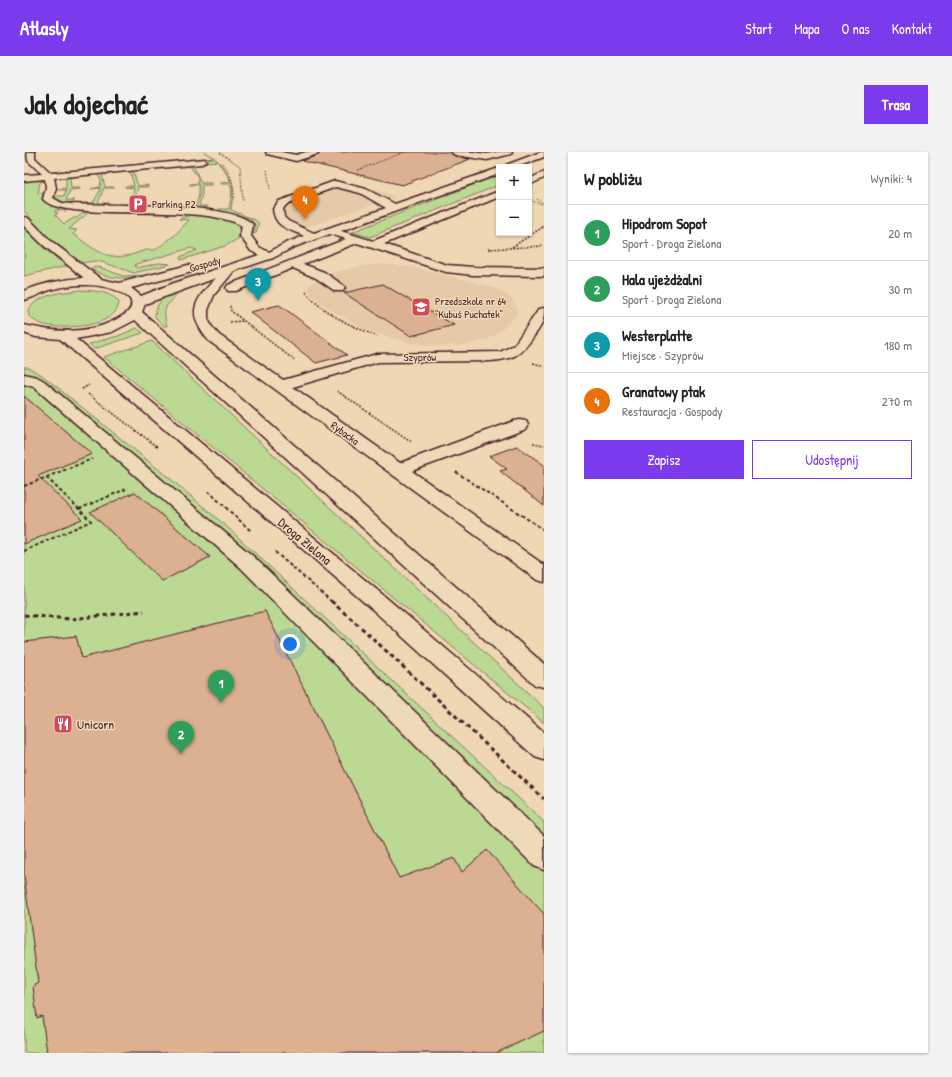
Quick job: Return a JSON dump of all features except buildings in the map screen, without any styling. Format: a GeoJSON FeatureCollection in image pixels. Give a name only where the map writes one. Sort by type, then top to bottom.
{"type":"FeatureCollection","features":[{"type":"Feature","properties":{"kind":"street"},"geometry":{"type":"LineString","coordinates":[[31,152],[31,159],[44,169],[51,183],[48,199],[57,204],[75,207],[178,210],[210,213],[231,217],[242,220],[248,225],[245,236],[254,249],[269,256]]}},
{"type":"Feature","properties":{"kind":"street"},"geometry":{"type":"LineString","coordinates":[[270,152],[296,158],[315,152]]}},
{"type":"Feature","properties":{"kind":"street"},"geometry":{"type":"LineString","coordinates":[[455,152],[487,157],[508,152]]}},
{"type":"Feature","properties":{"kind":"street"},"geometry":{"type":"LineString","coordinates":[[536,152],[544,154]]}},
{"type":"Feature","properties":{"kind":"street"},"geometry":{"type":"LineString","coordinates":[[519,164],[544,154]]}},
{"type":"Feature","properties":{"kind":"street"},"geometry":{"type":"LineString","coordinates":[[24,178],[202,161]]}},
{"type":"Feature","properties":{"kind":"street","name":"Gospody"},"geometry":{"type":"LineString","coordinates":[[24,330],[47,335],[63,335],[82,334],[104,329],[126,320],[136,307],[178,286],[269,256],[290,245],[496,172]]}},
{"type":"Feature","properties":{"kind":"street"},"geometry":{"type":"LineString","coordinates":[[532,172],[544,175]]}},
{"type":"Feature","properties":{"kind":"street"},"geometry":{"type":"LineString","coordinates":[[532,181],[544,175]]}},
{"type":"Feature","properties":{"kind":"street"},"geometry":{"type":"LineString","coordinates":[[315,236],[284,223],[279,218],[278,209],[282,203],[335,184],[363,191],[394,208]]}},
{"type":"Feature","properties":{"kind":"street"},"geometry":{"type":"LineString","coordinates":[[373,245],[496,195]]}},
{"type":"Feature","properties":{"kind":"street"},"geometry":{"type":"LineString","coordinates":[[24,220],[47,243],[98,283]]}},
{"type":"Feature","properties":{"kind":"street"},"geometry":{"type":"LineString","coordinates":[[331,231],[446,268],[473,271],[544,272]]}},
{"type":"Feature","properties":{"kind":"street"},"geometry":{"type":"LineString","coordinates":[[232,288],[357,240]]}},
{"type":"Feature","properties":{"kind":"street","name":"Gospody"},"geometry":{"type":"LineString","coordinates":[[240,253],[254,249],[290,245]]}},
{"type":"Feature","properties":{"kind":"street"},"geometry":{"type":"LineString","coordinates":[[292,264],[320,275],[339,288]]}},
{"type":"Feature","properties":{"kind":"street","name":"Gospody"},"geometry":{"type":"LineString","coordinates":[[120,287],[197,266]]}},
{"type":"Feature","properties":{"kind":"street","name":"Rybacka"},"geometry":{"type":"LineString","coordinates":[[230,269],[213,287],[202,303],[203,321],[207,331],[214,338],[544,575]]}},
{"type":"Feature","properties":{"kind":"street"},"geometry":{"type":"LineString","coordinates":[[528,272],[544,282]]}},
{"type":"Feature","properties":{"kind":"street"},"geometry":{"type":"LineString","coordinates":[[24,296],[41,289],[59,285],[98,283],[120,287],[135,296],[136,307],[544,678]]}},
{"type":"Feature","properties":{"kind":"street","name":"Szyprów"},"geometry":{"type":"LineString","coordinates":[[280,386],[377,358],[503,356],[519,348],[544,312]]}},
{"type":"Feature","properties":{"kind":"street","name":"Droga Zielona"},"geometry":{"type":"LineString","coordinates":[[63,335],[381,605],[544,749]]}},
{"type":"Feature","properties":{"kind":"street"},"geometry":{"type":"LineString","coordinates":[[24,379],[32,380],[39,384],[247,562],[544,856]]}},
{"type":"Feature","properties":{"kind":"street"},"geometry":{"type":"LineString","coordinates":[[398,470],[520,425]]}},
{"type":"Feature","properties":{"kind":"path"},"geometry":{"type":"LineString","coordinates":[[218,152],[240,166],[243,202]]}},
{"type":"Feature","properties":{"kind":"path"},"geometry":{"type":"LineString","coordinates":[[356,170],[404,152]]}},
{"type":"Feature","properties":{"kind":"path"},"geometry":{"type":"LineString","coordinates":[[218,159],[224,164],[232,177],[234,200]]}},
{"type":"Feature","properties":{"kind":"path"},"geometry":{"type":"LineString","coordinates":[[532,202],[544,205]]}},
{"type":"Feature","properties":{"kind":"path"},"geometry":{"type":"LineString","coordinates":[[512,248],[544,226]]}},
{"type":"Feature","properties":{"kind":"path"},"geometry":{"type":"LineString","coordinates":[[320,275],[308,283],[305,289],[307,295],[352,326],[375,336],[405,344],[400,357]]}},
{"type":"Feature","properties":{"kind":"path"},"geometry":{"type":"LineString","coordinates":[[24,486],[115,450]]}},
{"type":"Feature","properties":{"kind":"path"},"geometry":{"type":"LineString","coordinates":[[24,551],[91,521],[46,477]]}},
{"type":"Feature","properties":{"kind":"path"},"geometry":{"type":"LineString","coordinates":[[79,509],[150,479]]}},
{"type":"Feature","properties":{"kind":"path"},"geometry":{"type":"LineString","coordinates":[[24,615],[71,619],[144,611]]}},
{"type":"Feature","properties":{"kind":"shaded area"},"geometry":{"type":"Polygon","coordinates":[[[331,180],[397,196],[307,227],[303,227],[285,218],[279,200],[331,180]]]}},
{"type":"Feature","properties":{"kind":"shaded area","name":"Przedszkole nr 64 \"Kubuś Puchatek\""},"geometry":{"type":"Polygon","coordinates":[[[381,264],[413,267],[489,286],[501,291],[512,299],[516,305],[517,315],[498,333],[487,340],[465,345],[423,345],[410,343],[366,330],[329,309],[314,298],[307,289],[316,279],[326,275],[355,267],[381,264]]]}},
{"type":"Feature","properties":{"kind":"green space"},"geometry":{"type":"Polygon","coordinates":[[[204,152],[215,158],[220,163],[229,177],[217,161],[208,162],[205,159],[214,158],[204,152]]]}},
{"type":"Feature","properties":{"kind":"green space"},"geometry":{"type":"Polygon","coordinates":[[[189,165],[193,165],[201,183],[211,183],[211,185],[202,185],[202,194],[199,206],[208,206],[207,208],[190,208],[186,206],[196,206],[199,195],[199,185],[190,185],[198,183],[198,177],[189,165]]]}},
{"type":"Feature","properties":{"kind":"green space"},"geometry":{"type":"Polygon","coordinates":[[[142,170],[133,171],[138,186],[148,185],[148,187],[138,187],[132,205],[142,205],[118,206],[118,204],[128,204],[134,188],[125,187],[134,186],[130,171],[120,171],[142,170]]]}},
{"type":"Feature","properties":{"kind":"green space"},"geometry":{"type":"Polygon","coordinates":[[[111,172],[111,174],[102,175],[105,187],[114,188],[104,188],[98,203],[108,203],[106,205],[84,204],[83,203],[93,203],[100,191],[100,188],[91,189],[100,187],[101,181],[98,174],[89,175],[111,172]]]}},
{"type":"Feature","properties":{"kind":"green space"},"geometry":{"type":"Polygon","coordinates":[[[77,175],[80,176],[70,177],[71,188],[80,189],[70,190],[66,200],[75,200],[73,202],[66,203],[55,198],[54,196],[64,196],[66,190],[57,190],[66,188],[66,178],[57,178],[77,175]]]}},
{"type":"Feature","properties":{"kind":"green space"},"geometry":{"type":"Polygon","coordinates":[[[496,176],[496,186],[370,237],[352,232],[496,176]]]}},
{"type":"Feature","properties":{"kind":"green space"},"geometry":{"type":"Polygon","coordinates":[[[229,177],[233,193],[231,210],[259,223],[256,233],[253,234],[255,225],[249,219],[220,212],[218,210],[229,209],[232,192],[230,184],[221,183],[230,182],[229,177]]]}},
{"type":"Feature","properties":{"kind":"green space"},"geometry":{"type":"Polygon","coordinates":[[[40,179],[45,181],[40,182],[38,193],[43,193],[42,199],[52,206],[66,209],[66,211],[56,210],[54,212],[58,213],[55,215],[64,224],[74,218],[77,218],[84,212],[78,211],[99,211],[100,212],[89,212],[69,229],[77,230],[73,234],[106,255],[122,256],[131,255],[145,250],[155,250],[175,235],[189,220],[179,219],[192,215],[218,217],[240,224],[238,239],[225,246],[181,260],[180,257],[197,250],[191,248],[136,264],[135,266],[137,268],[159,263],[170,264],[134,273],[102,262],[94,261],[81,263],[46,235],[24,211],[24,180],[40,179]]]}},
{"type":"Feature","properties":{"kind":"green space"},"geometry":{"type":"Polygon","coordinates":[[[24,228],[47,251],[67,266],[24,276],[24,228]]]}},
{"type":"Feature","properties":{"kind":"green space"},"geometry":{"type":"Polygon","coordinates":[[[99,267],[123,276],[149,275],[133,278],[118,278],[104,275],[90,268],[99,267]]]}},
{"type":"Feature","properties":{"kind":"green space"},"geometry":{"type":"Polygon","coordinates":[[[81,290],[102,292],[115,298],[119,302],[116,310],[110,317],[100,322],[77,327],[43,325],[29,316],[28,310],[38,300],[59,293],[81,290]]]}},
{"type":"Feature","properties":{"kind":"green space"},"geometry":{"type":"Polygon","coordinates":[[[177,291],[176,296],[166,307],[165,317],[167,326],[164,326],[155,317],[155,312],[165,297],[177,291]]]}},
{"type":"Feature","properties":{"kind":"green space"},"geometry":{"type":"Polygon","coordinates":[[[137,328],[143,333],[94,349],[89,344],[118,336],[137,328]]]}},
{"type":"Feature","properties":{"kind":"green space"},"geometry":{"type":"Polygon","coordinates":[[[152,341],[544,708],[544,723],[104,357],[152,341]]]}},
{"type":"Feature","properties":{"kind":"green space"},"geometry":{"type":"Polygon","coordinates":[[[24,367],[27,367],[42,375],[173,481],[227,527],[544,822],[544,1053],[24,1053],[24,367]]]}},
{"type":"Feature","properties":{"kind":"place","name":"Parking P2"},"geometry":{"type":"Point","coordinates":[138,204]}},
{"type":"Feature","properties":{"kind":"place","name":"Granatowy ptak"},"geometry":{"type":"Point","coordinates":[305,219]}},
{"type":"Feature","properties":{"kind":"place","name":"Westerplatte"},"geometry":{"type":"Point","coordinates":[258,301]}},
{"type":"Feature","properties":{"kind":"place","name":"Przedszkole nr 64 \"Kubuś Puchatek\""},"geometry":{"type":"Point","coordinates":[421,307]}},
{"type":"Feature","properties":{"kind":"place","name":"Hipodrom Sopot"},"geometry":{"type":"Point","coordinates":[221,703]}},
{"type":"Feature","properties":{"kind":"place","name":"Unicorn"},"geometry":{"type":"Point","coordinates":[63,724]}},
{"type":"Feature","properties":{"kind":"place","name":"Hala ujeżdżalni"},"geometry":{"type":"Point","coordinates":[181,754]}}]}
